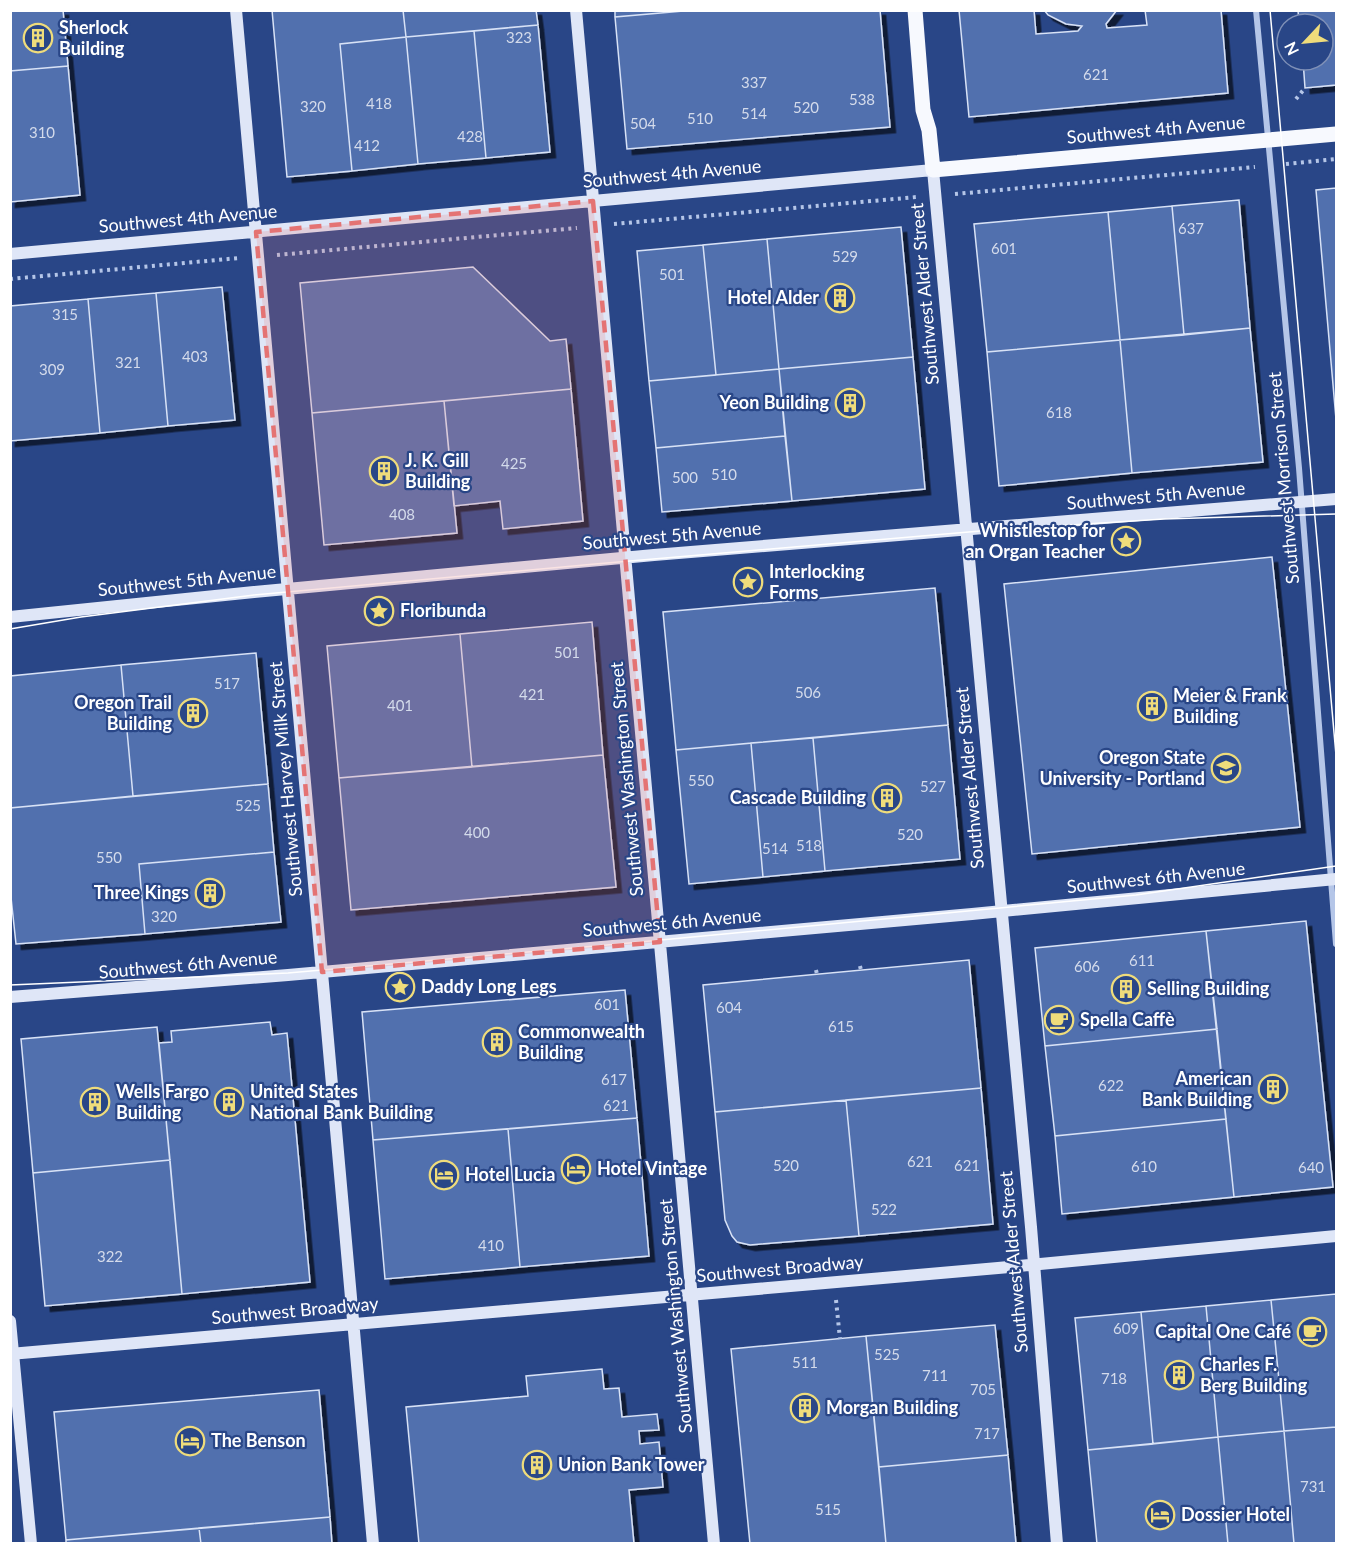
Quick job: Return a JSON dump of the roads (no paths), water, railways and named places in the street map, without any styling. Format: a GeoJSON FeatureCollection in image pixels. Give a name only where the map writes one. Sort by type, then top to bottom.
{"type":"FeatureCollection","features":[{"type":"Feature","properties":{"kind":"main road","name":"Southwest Harvey Milk Street"},"geometry":{"type":"LineString","coordinates":[[236,10],[373,1544]]}},
{"type":"Feature","properties":{"kind":"main road","name":"Southwest Washington Street"},"geometry":{"type":"LineString","coordinates":[[576,10],[714,1544]]}},
{"type":"Feature","properties":{"kind":"main road","name":"Southwest Alder Street"},"geometry":{"type":"LineString","coordinates":[[915,10],[923,110],[929,130],[933,170],[1034,1264],[1057,1544]]}},
{"type":"Feature","properties":{"kind":"main road","name":"Southwest 4th Avenue"},"geometry":{"type":"LineString","coordinates":[[10,254],[1336,134]]}},
{"type":"Feature","properties":{"kind":"main road","name":"Southwest 5th Avenue"},"geometry":{"type":"LineString","coordinates":[[10,617],[625,558],[1336,499]]}},
{"type":"Feature","properties":{"kind":"main road","name":"Southwest 6th Avenue"},"geometry":{"type":"LineString","coordinates":[[10,997],[1001,912],[1333,879]]}},
{"type":"Feature","properties":{"kind":"main road","name":"Southwest Broadway"},"geometry":{"type":"LineString","coordinates":[[12,1354],[1336,1236]]}},
{"type":"Feature","properties":{"kind":"main road"},"geometry":{"type":"LineString","coordinates":[[10,1321],[31,1544]]}},
{"type":"Feature","properties":{"kind":"street","name":"Southwest Morrison Street"},"geometry":{"type":"LineString","coordinates":[[1256,10],[1302,502],[1333,879],[1336,944]]}},
{"type":"Feature","properties":{"kind":"tram line"},"geometry":{"type":"LineString","coordinates":[[1270,10],[1336,755]]}},
{"type":"Feature","properties":{"kind":"tram line"},"geometry":{"type":"LineString","coordinates":[[10,629],[81,617],[254,595],[595,564],[992,530],[1164,519],[1336,514]]}},
{"type":"Feature","properties":{"kind":"tram line"},"geometry":{"type":"LineString","coordinates":[[10,985],[288,973],[629,943],[1136,895],[1336,866]]}},
{"type":"Feature","properties":{"kind":"place","name":"Sherlock Building"},"geometry":{"type":"Point","coordinates":[38,38]}},
{"type":"Feature","properties":{"kind":"place","name":"Hotel Alder"},"geometry":{"type":"Point","coordinates":[840,298]}},
{"type":"Feature","properties":{"kind":"place","name":"Yeon Building"},"geometry":{"type":"Point","coordinates":[850,403]}},
{"type":"Feature","properties":{"kind":"place","name":"J. K. Gill Building"},"geometry":{"type":"Point","coordinates":[384,471]}},
{"type":"Feature","properties":{"kind":"place","name":"Whistlestop for an Organ Teacher"},"geometry":{"type":"Point","coordinates":[1126,541]}},
{"type":"Feature","properties":{"kind":"place","name":"Interlocking Forms"},"geometry":{"type":"Point","coordinates":[748,582]}},
{"type":"Feature","properties":{"kind":"place","name":"Floribunda"},"geometry":{"type":"Point","coordinates":[379,611]}},
{"type":"Feature","properties":{"kind":"place","name":"Meier & Frank Building"},"geometry":{"type":"Point","coordinates":[1152,706]}},
{"type":"Feature","properties":{"kind":"place","name":"Oregon Trail Building"},"geometry":{"type":"Point","coordinates":[193,713]}},
{"type":"Feature","properties":{"kind":"place","name":"Oregon State University - Portland"},"geometry":{"type":"Point","coordinates":[1226,768]}},
{"type":"Feature","properties":{"kind":"place","name":"Cascade Building"},"geometry":{"type":"Point","coordinates":[887,798]}},
{"type":"Feature","properties":{"kind":"place","name":"Three Kings"},"geometry":{"type":"Point","coordinates":[210,893]}},
{"type":"Feature","properties":{"kind":"place","name":"Daddy Long Legs"},"geometry":{"type":"Point","coordinates":[400,987]}},
{"type":"Feature","properties":{"kind":"place","name":"Selling Building"},"geometry":{"type":"Point","coordinates":[1126,989]}},
{"type":"Feature","properties":{"kind":"place","name":"Spella Caffè"},"geometry":{"type":"Point","coordinates":[1059,1020]}},
{"type":"Feature","properties":{"kind":"place","name":"Commonwealth Building"},"geometry":{"type":"Point","coordinates":[497,1042]}},
{"type":"Feature","properties":{"kind":"place","name":"American Bank Building"},"geometry":{"type":"Point","coordinates":[1273,1089]}},
{"type":"Feature","properties":{"kind":"place","name":"Wells Fargo Building"},"geometry":{"type":"Point","coordinates":[95,1102]}},
{"type":"Feature","properties":{"kind":"place","name":"United States National Bank Building"},"geometry":{"type":"Point","coordinates":[229,1102]}},
{"type":"Feature","properties":{"kind":"place","name":"Hotel Vintage"},"geometry":{"type":"Point","coordinates":[576,1169]}},
{"type":"Feature","properties":{"kind":"place","name":"Hotel Lucia"},"geometry":{"type":"Point","coordinates":[444,1175]}},
{"type":"Feature","properties":{"kind":"place","name":"Capital One Café"},"geometry":{"type":"Point","coordinates":[1312,1332]}},
{"type":"Feature","properties":{"kind":"place","name":"Charles F. Berg Building"},"geometry":{"type":"Point","coordinates":[1179,1375]}},
{"type":"Feature","properties":{"kind":"place","name":"Morgan Building"},"geometry":{"type":"Point","coordinates":[805,1408]}},
{"type":"Feature","properties":{"kind":"place","name":"The Benson"},"geometry":{"type":"Point","coordinates":[190,1441]}},
{"type":"Feature","properties":{"kind":"place","name":"Union Bank Tower"},"geometry":{"type":"Point","coordinates":[537,1465]}},
{"type":"Feature","properties":{"kind":"place","name":"Dossier Hotel"},"geometry":{"type":"Point","coordinates":[1160,1515]}}]}
